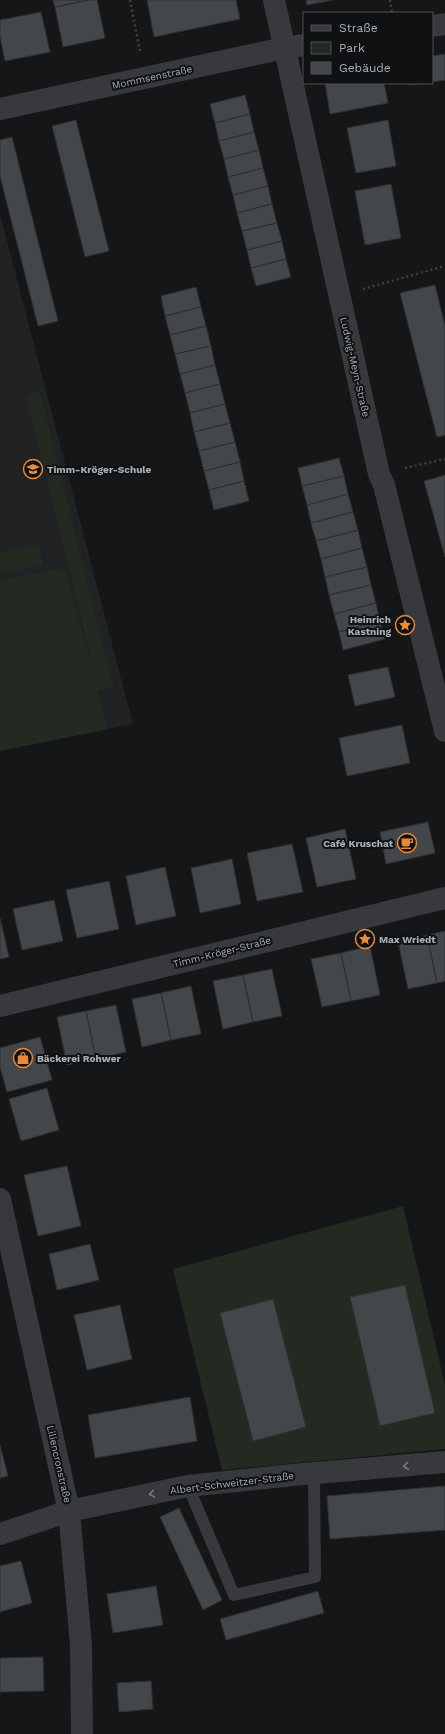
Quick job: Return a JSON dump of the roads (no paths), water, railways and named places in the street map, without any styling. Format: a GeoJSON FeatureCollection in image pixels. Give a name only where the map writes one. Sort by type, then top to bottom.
{"type":"FeatureCollection","features":[{"type":"Feature","properties":{"kind":"street","name":"Ludwig-Meyn-Straße"},"geometry":{"type":"LineString","coordinates":[[274,0],[294,47],[339,295],[379,474],[384,485],[445,731]]}},
{"type":"Feature","properties":{"kind":"street"},"geometry":{"type":"LineString","coordinates":[[433,26],[445,24]]}},
{"type":"Feature","properties":{"kind":"street","name":"Mommsenstraße"},"geometry":{"type":"LineString","coordinates":[[0,109],[294,47]]}},
{"type":"Feature","properties":{"kind":"street","name":"Timm-Kröger-Straße"},"geometry":{"type":"LineString","coordinates":[[0,1006],[445,898]]}},
{"type":"Feature","properties":{"kind":"street","name":"Liliencronstraße"},"geometry":{"type":"LineString","coordinates":[[0,1199],[69,1511],[81,1645],[82,1734]]}},
{"type":"Feature","properties":{"kind":"street","name":"Albert-Schweitzer-Straße"},"geometry":{"type":"LineString","coordinates":[[0,1534],[69,1511],[188,1486],[314,1473],[445,1462]]}},
{"type":"Feature","properties":{"kind":"lane"},"geometry":{"type":"LineString","coordinates":[[188,1486],[234,1595],[315,1577],[314,1473]]}},
{"type":"Feature","properties":{"kind":"place","name":"Timm-Kröger-Schule"},"geometry":{"type":"Point","coordinates":[33,469]}},
{"type":"Feature","properties":{"kind":"place","name":"Heinrich Kastning"},"geometry":{"type":"Point","coordinates":[405,625]}},
{"type":"Feature","properties":{"kind":"place","name":"Café Kruschat"},"geometry":{"type":"Point","coordinates":[407,843]}},
{"type":"Feature","properties":{"kind":"place","name":"Max Wriedt"},"geometry":{"type":"Point","coordinates":[365,939]}},
{"type":"Feature","properties":{"kind":"place","name":"Bäckerei Rohwer"},"geometry":{"type":"Point","coordinates":[23,1058]}}]}
